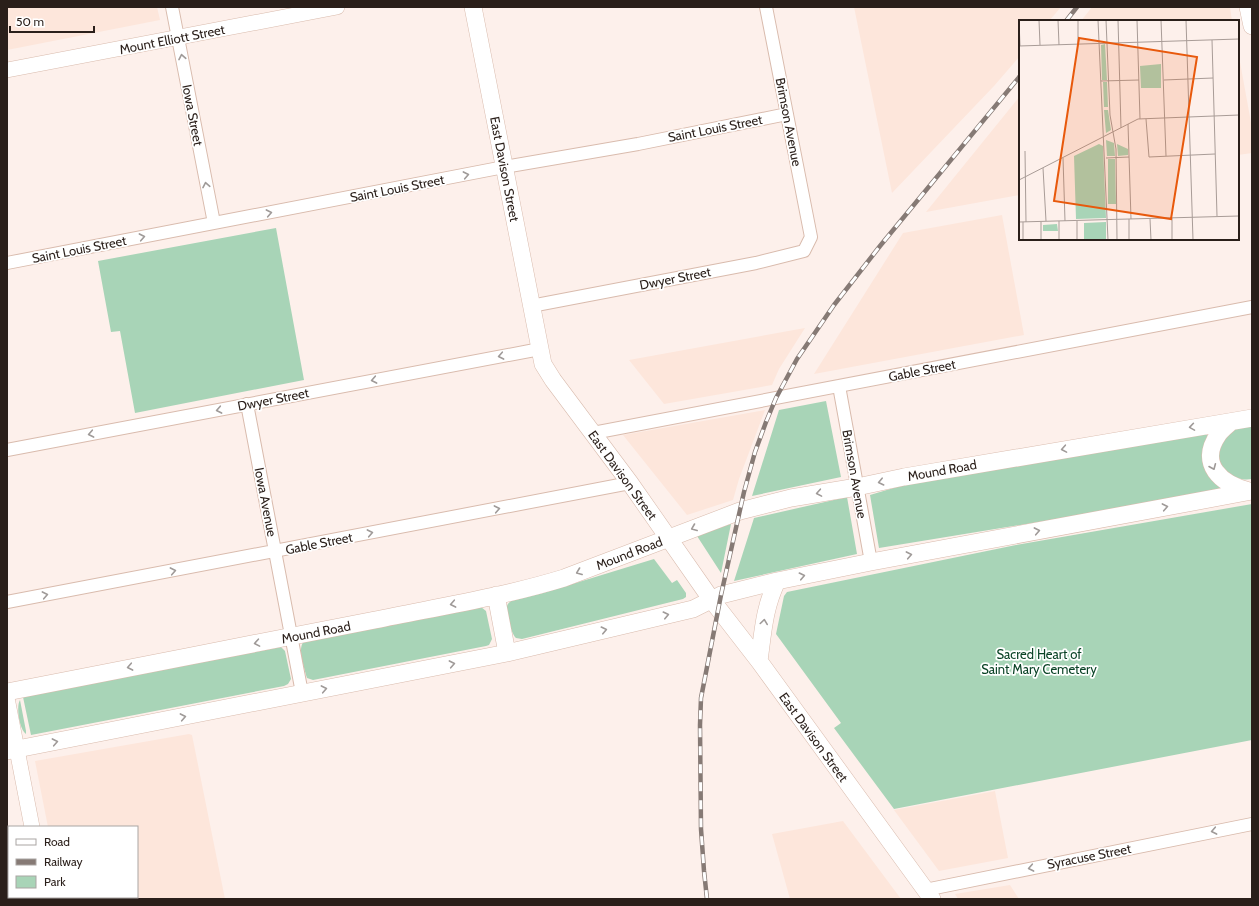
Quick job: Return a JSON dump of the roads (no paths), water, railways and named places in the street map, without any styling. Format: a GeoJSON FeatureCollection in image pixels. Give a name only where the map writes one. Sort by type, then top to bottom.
{"type":"FeatureCollection","features":[{"type":"Feature","properties":{"kind":"main road","name":"East Davison Street"},"geometry":{"type":"LineString","coordinates":[[473,7],[543,364],[553,380],[630,483],[711,599],[759,661],[928,894]]}},
{"type":"Feature","properties":{"kind":"main road"},"geometry":{"type":"LineString","coordinates":[[1248,7],[1252,26]]}},
{"type":"Feature","properties":{"kind":"main road","name":"Mound Road"},"geometry":{"type":"LineString","coordinates":[[7,692],[180,657],[291,637],[496,595],[564,578],[740,511],[791,498],[857,487],[904,477],[1252,418]]}},
{"type":"Feature","properties":{"kind":"main road"},"geometry":{"type":"LineString","coordinates":[[1231,422],[1218,434],[1213,443],[1211,464],[1216,473],[1226,482],[1240,489],[1251,491]]}},
{"type":"Feature","properties":{"kind":"main road"},"geometry":{"type":"LineString","coordinates":[[12,750],[507,653],[693,609],[711,599],[730,592],[777,581],[1251,491]]}},
{"type":"Feature","properties":{"kind":"main road"},"geometry":{"type":"LineString","coordinates":[[759,661],[769,597],[777,581]]}},
{"type":"Feature","properties":{"kind":"main road"},"geometry":{"type":"LineString","coordinates":[[496,595],[507,653]]}},
{"type":"Feature","properties":{"kind":"street","name":"Iowa Street"},"geometry":{"type":"LineString","coordinates":[[172,7],[214,223]]}},
{"type":"Feature","properties":{"kind":"street","name":"Mount Elliott Street"},"geometry":{"type":"LineString","coordinates":[[7,70],[337,7]]}},
{"type":"Feature","properties":{"kind":"street","name":"Brimson Avenue"},"geometry":{"type":"LineString","coordinates":[[766,7],[811,237]]}},
{"type":"Feature","properties":{"kind":"street","name":"Saint Louis Street"},"geometry":{"type":"LineString","coordinates":[[7,263],[504,167],[638,144],[787,114]]}},
{"type":"Feature","properties":{"kind":"street","name":"Dwyer Street"},"geometry":{"type":"LineString","coordinates":[[531,306],[756,263],[789,255],[804,251],[811,237]]}},
{"type":"Feature","properties":{"kind":"street","name":"Gable Street"},"geometry":{"type":"LineString","coordinates":[[593,433],[1252,307]]}},
{"type":"Feature","properties":{"kind":"street","name":"Dwyer Street"},"geometry":{"type":"LineString","coordinates":[[7,450],[540,348]]}},
{"type":"Feature","properties":{"kind":"street","name":"Brimson Avenue"},"geometry":{"type":"LineString","coordinates":[[839,386],[871,562]]}},
{"type":"Feature","properties":{"kind":"street","name":"Iowa Avenue"},"geometry":{"type":"LineString","coordinates":[[248,404],[302,693]]}},
{"type":"Feature","properties":{"kind":"street","name":"Gable Street"},"geometry":{"type":"LineString","coordinates":[[7,602],[630,483]]}},
{"type":"Feature","properties":{"kind":"street"},"geometry":{"type":"LineString","coordinates":[[7,698],[12,750],[32,826]]}},
{"type":"Feature","properties":{"kind":"street","name":"Syracuse Street"},"geometry":{"type":"LineString","coordinates":[[928,894],[1007,873],[1252,824]]}},
{"type":"Feature","properties":{"kind":"railway"},"geometry":{"type":"LineString","coordinates":[[1067,20],[1077,7]]}},
{"type":"Feature","properties":{"kind":"railway"},"geometry":{"type":"LineString","coordinates":[[707,899],[701,829],[701,698],[721,595],[744,492],[755,452],[766,422],[776,398],[797,359],[834,305],[880,246],[1019,77]]}},
{"type":"Feature","properties":{"kind":"park label","name":"Sacred Heart of Saint Mary Cemetery"},"geometry":{"type":"Point","coordinates":[1039,662]}}]}
